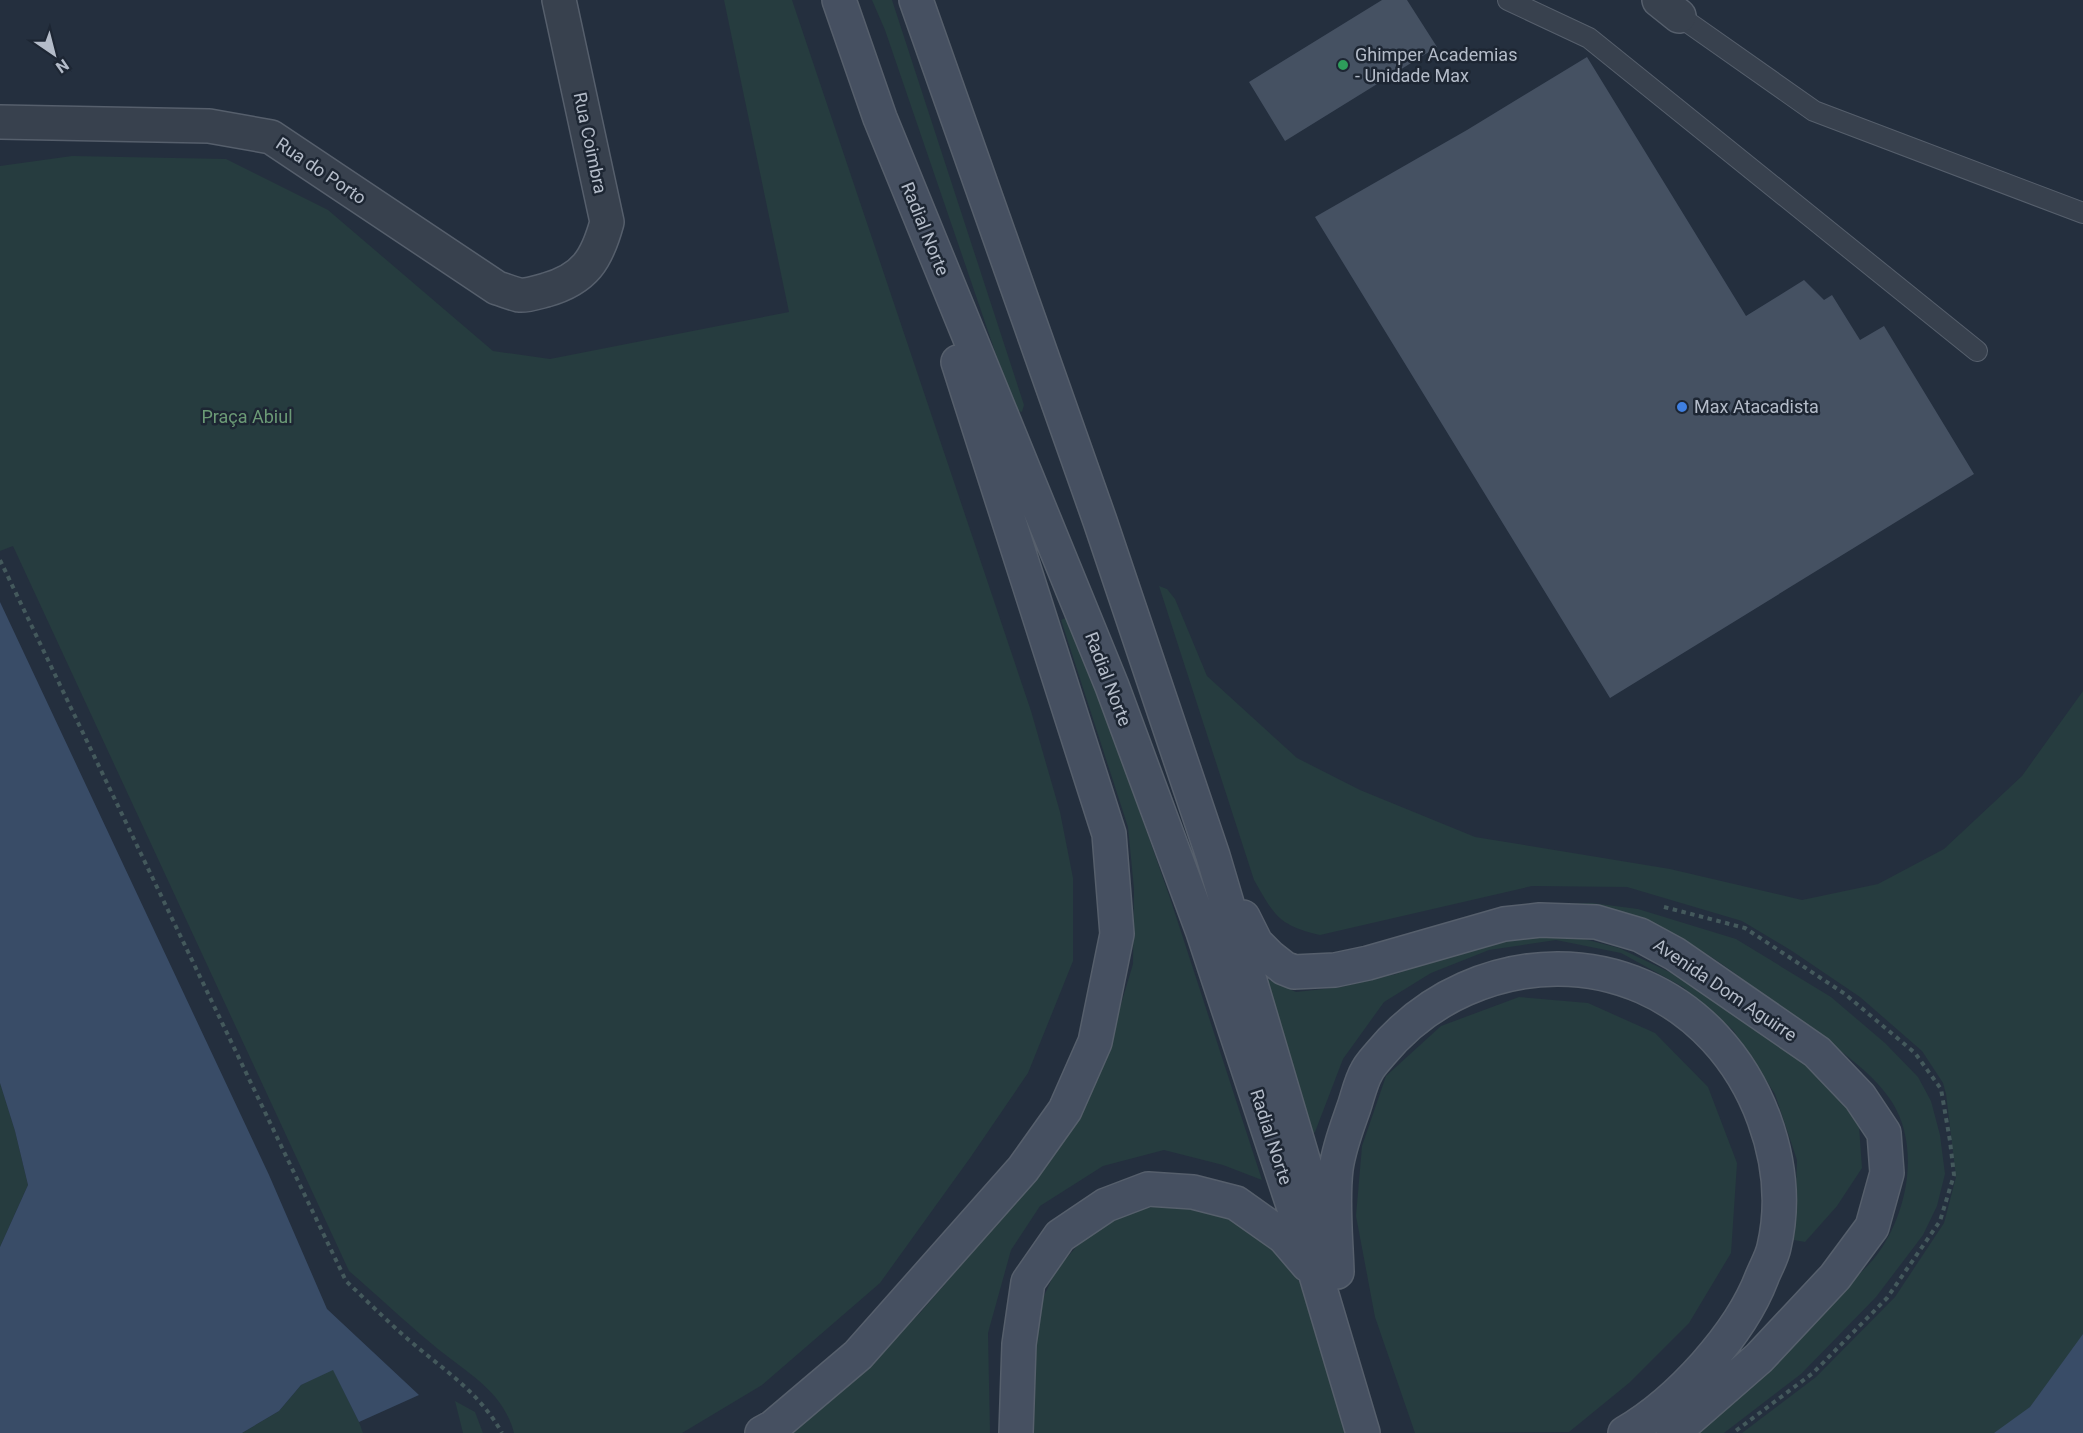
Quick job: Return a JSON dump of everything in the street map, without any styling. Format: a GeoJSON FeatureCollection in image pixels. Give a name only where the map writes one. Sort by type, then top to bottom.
{"type":"FeatureCollection","features":[{"type":"Feature","properties":{"kind":"main road","name":"Radial Norte"},"geometry":{"type":"LineString","coordinates":[[839,0],[880,118],[1112,686],[1326,1273]]}},
{"type":"Feature","properties":{"kind":"main road","name":"Radial Norte"},"geometry":{"type":"LineString","coordinates":[[915,0],[1104,532],[1213,856],[1353,1367]]}},
{"type":"Feature","properties":{"kind":"main road"},"geometry":{"type":"LineString","coordinates":[[762,1433],[858,1355],[1023,1169],[1065,1110],[1095,1042],[1117,934],[1109,834],[880,118]]}},
{"type":"Feature","properties":{"kind":"main road","name":"Avenida Dom Aguirre"},"geometry":{"type":"LineString","coordinates":[[1213,856],[1256,943],[1284,968],[1294,972],[1335,970],[1368,963],[1504,924],[1540,920],[1596,922],[1640,935],[1676,954],[1817,1052],[1860,1096],[1884,1133],[1887,1173],[1872,1227],[1835,1277],[1759,1359],[1672,1433]]}},
{"type":"Feature","properties":{"kind":"main road"},"geometry":{"type":"LineString","coordinates":[[1326,1273],[1336,1170],[1343,1138],[1366,1071],[1392,1039],[1419,1014],[1446,997],[1486,980],[1523,971],[1564,968],[1600,973],[1640,984],[1678,1005],[1709,1030],[1739,1067],[1755,1096],[1768,1131],[1778,1166],[1779,1200],[1774,1248],[1756,1293],[1729,1339],[1695,1376],[1663,1405],[1625,1433]]}},
{"type":"Feature","properties":{"kind":"main road"},"geometry":{"type":"LineString","coordinates":[[1016,1433],[1019,1344],[1028,1282],[1060,1236],[1106,1205],[1148,1189],[1193,1192],[1236,1203],[1284,1237],[1326,1273]]}},
{"type":"Feature","properties":{"kind":"main road"},"geometry":{"type":"LineString","coordinates":[[1353,1367],[1363,1433]]}},
{"type":"Feature","properties":{"kind":"main road"},"geometry":{"type":"LineString","coordinates":[[1353,1367],[1383,1433]]}},
{"type":"Feature","properties":{"kind":"street","name":"Rua Coimbra"},"geometry":{"type":"LineString","coordinates":[[559,0],[607,222],[601,247],[591,263],[576,277]]}},
{"type":"Feature","properties":{"kind":"street","name":"Rua do Porto"},"geometry":{"type":"LineString","coordinates":[[0,122],[209,126],[271,137],[496,288],[521,295],[560,286],[576,277]]}},
{"type":"Feature","properties":{"kind":"lane"},"geometry":{"type":"LineString","coordinates":[[1508,0],[1589,38],[1977,351]]}},
{"type":"Feature","properties":{"kind":"lane"},"geometry":{"type":"LineString","coordinates":[[1669,8],[1814,111],[2083,213]]}},
{"type":"Feature","properties":{"kind":"path"},"geometry":{"type":"LineString","coordinates":[[0,560],[346,1281],[409,1340],[462,1383],[484,1406],[502,1433]]}},
{"type":"Feature","properties":{"kind":"path"},"geometry":{"type":"LineString","coordinates":[[1660,906],[1745,928],[1845,994],[1916,1053],[1941,1089],[1950,1141],[1954,1174],[1940,1221],[1887,1298],[1813,1373],[1733,1433]]}},
{"type":"Feature","properties":{"kind":"green space","name":"Praça Abiul"},"geometry":{"type":"Polygon","coordinates":[[[724,0],[792,0],[1031,711],[1060,812],[1073,878],[1073,961],[1028,1073],[880,1283],[762,1385],[682,1433],[514,1433],[501,1404],[481,1382],[421,1335],[349,1271],[13,546],[0,551],[0,166],[72,156],[226,159],[328,210],[493,351],[550,359],[789,312],[724,0]]]}},
{"type":"Feature","properties":{"kind":"green space"},"geometry":{"type":"Polygon","coordinates":[[[872,0],[892,0],[1024,405],[1022,412],[1015,410],[885,30],[872,0]]]}},
{"type":"Feature","properties":{"kind":"green space"},"geometry":{"type":"Polygon","coordinates":[[[1159,586],[1167,589],[1175,599],[1207,676],[1297,758],[1360,790],[1475,837],[1670,869],[1802,900],[1878,884],[1944,849],[2022,776],[2083,691],[2083,1433],[1742,1433],[1816,1377],[1895,1297],[1944,1223],[1956,1177],[1946,1094],[1943,1083],[1922,1051],[1860,997],[1792,951],[1742,921],[1627,887],[1532,886],[1320,935],[1286,923],[1273,911],[1254,880],[1159,586]]]}},
{"type":"Feature","properties":{"kind":"green space"},"geometry":{"type":"Polygon","coordinates":[[[1071,615],[1170,898],[1262,1180],[1223,1165],[1164,1150],[1103,1166],[1040,1206],[1011,1250],[988,1333],[990,1433],[782,1433],[820,1410],[920,1313],[1038,1176],[1104,1061],[1133,964],[1134,889],[1128,827],[1061,620],[1071,615]]]}},
{"type":"Feature","properties":{"kind":"green space"},"geometry":{"type":"Polygon","coordinates":[[[1592,903],[1638,909],[1736,939],[1831,997],[1885,1043],[1918,1077],[1931,1101],[1940,1135],[1945,1174],[1937,1206],[1923,1235],[1876,1297],[1801,1374],[1724,1433],[1681,1433],[1780,1348],[1876,1256],[1896,1221],[1902,1201],[1907,1181],[1906,1140],[1901,1120],[1892,1102],[1870,1076],[1843,1053],[1746,981],[1689,944],[1655,927],[1619,914],[1565,904],[1592,903]]]}},
{"type":"Feature","properties":{"kind":"green space"},"geometry":{"type":"Polygon","coordinates":[[[1572,936],[1619,948],[1686,980],[1832,1086],[1859,1126],[1862,1168],[1837,1206],[1805,1242],[1794,1240],[1797,1160],[1775,1094],[1733,1030],[1683,987],[1621,953],[1556,940],[1489,950],[1431,973],[1384,1002],[1343,1059],[1315,1132],[1309,1137],[1259,967],[1267,979],[1296,992],[1341,987],[1396,974],[1458,952],[1508,939],[1572,936]]]}},
{"type":"Feature","properties":{"kind":"green space"},"geometry":{"type":"Polygon","coordinates":[[[1519,997],[1588,1003],[1655,1033],[1708,1087],[1737,1163],[1731,1253],[1689,1323],[1629,1383],[1569,1432],[1415,1433],[1375,1317],[1356,1216],[1362,1146],[1386,1076],[1441,1026],[1519,997]]]}},
{"type":"Feature","properties":{"kind":"green space"},"geometry":{"type":"Polygon","coordinates":[[[0,1083],[28,1185],[0,1247],[0,1083]]]}},
{"type":"Feature","properties":{"kind":"green space"},"geometry":{"type":"Polygon","coordinates":[[[1180,1203],[1231,1218],[1273,1246],[1294,1272],[1310,1301],[1353,1433],[1029,1433],[1038,1309],[1056,1270],[1092,1229],[1132,1210],[1180,1203]]]}},
{"type":"Feature","properties":{"kind":"green space"},"geometry":{"type":"Polygon","coordinates":[[[333,1369],[363,1433],[242,1433],[279,1411],[301,1385],[333,1369]]]}},
{"type":"Feature","properties":{"kind":"green space"},"geometry":{"type":"Polygon","coordinates":[[[455,1401],[475,1412],[483,1433],[463,1433],[455,1401]]]}},
{"type":"Feature","properties":{"kind":"water"},"geometry":{"type":"Polygon","coordinates":[[[0,602],[269,1175],[327,1309],[419,1395],[359,1422],[333,1370],[301,1385],[279,1411],[242,1433],[0,1433],[0,1247],[28,1185],[0,1083],[0,602]]]}},
{"type":"Feature","properties":{"kind":"water"},"geometry":{"type":"Polygon","coordinates":[[[2083,1334],[2083,1433],[1994,1433],[2030,1407],[2083,1334]]]}},
{"type":"Feature","properties":{"kind":"building","name":"Ghimper Academias - Unidade Max"},"geometry":{"type":"Polygon","coordinates":[[[1382,0],[1407,0],[1437,47],[1285,141],[1249,82],[1382,0]]]}},
{"type":"Feature","properties":{"kind":"building","name":"Max Atacadista"},"geometry":{"type":"Polygon","coordinates":[[[1587,57],[1746,316],[1804,280],[1824,300],[1832,295],[1860,340],[1884,326],[1974,474],[1610,698],[1315,217],[1467,130],[1587,57]]]}},
{"type":"Feature","properties":{"kind":"place","name":"Ghimper Academias - Unidade Max"},"geometry":{"type":"Point","coordinates":[1343,65]}},
{"type":"Feature","properties":{"kind":"place","name":"Max Atacadista"},"geometry":{"type":"Point","coordinates":[1682,407]}}]}
